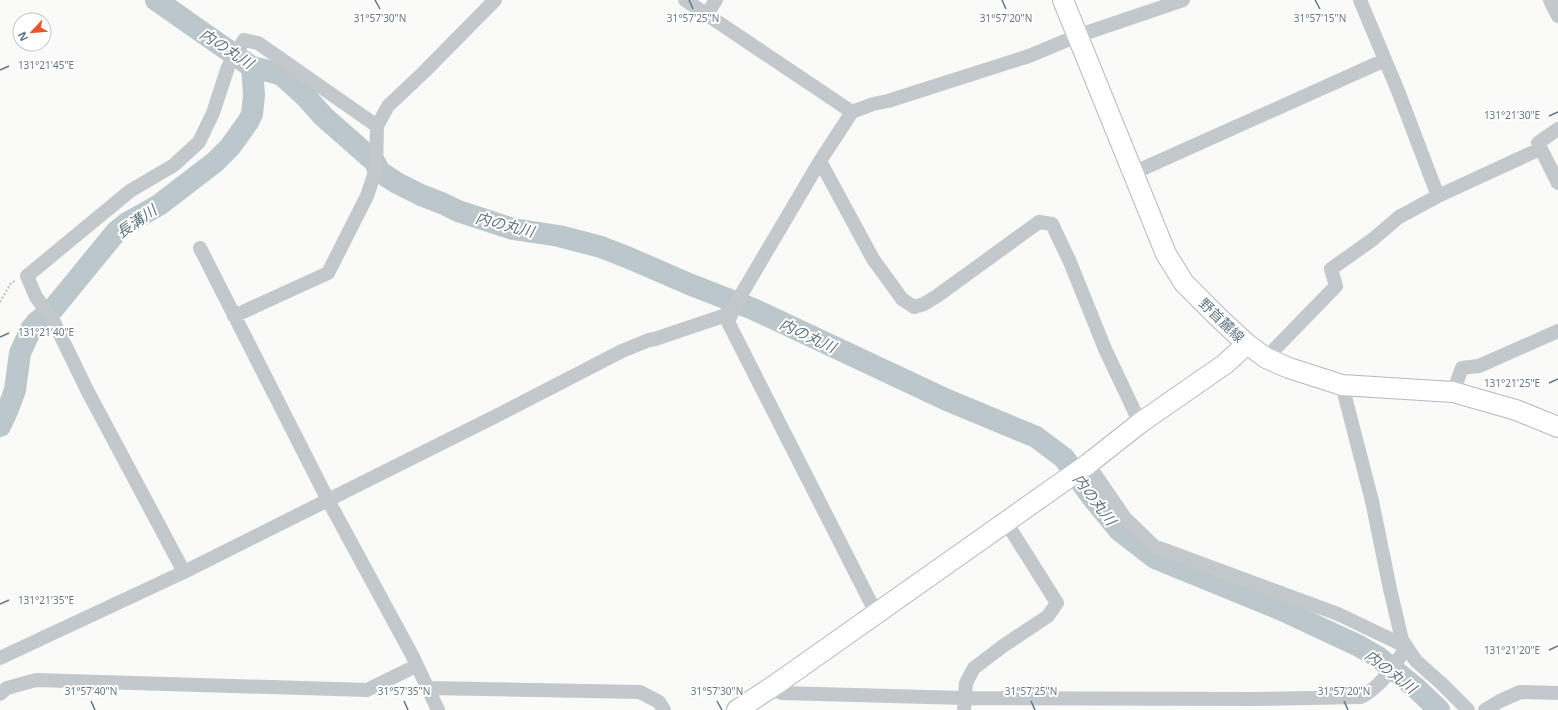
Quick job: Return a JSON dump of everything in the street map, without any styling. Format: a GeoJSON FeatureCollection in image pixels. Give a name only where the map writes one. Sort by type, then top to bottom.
{"type":"FeatureCollection","features":[{"type":"Feature","properties":{"kind":"main road","name":"野首麓線"},"geometry":{"type":"LineString","coordinates":[[1063,0],[1166,254],[1184,283],[1247,344],[1266,358],[1289,368],[1342,385],[1454,392],[1516,410],[1558,427]]}},
{"type":"Feature","properties":{"kind":"main road"},"geometry":{"type":"LineString","coordinates":[[737,710],[775,685],[1088,464],[1140,422],[1225,364],[1247,344]]}},
{"type":"Feature","properties":{"kind":"street"},"geometry":{"type":"LineString","coordinates":[[234,316],[328,273],[367,196],[376,169],[377,126],[388,106],[495,0]]}},
{"type":"Feature","properties":{"kind":"street"},"geometry":{"type":"LineString","coordinates":[[685,0],[852,112]]}},
{"type":"Feature","properties":{"kind":"street"},"geometry":{"type":"LineString","coordinates":[[707,14],[716,0]]}},
{"type":"Feature","properties":{"kind":"street"},"geometry":{"type":"LineString","coordinates":[[876,613],[728,322],[732,313],[820,161],[852,112],[873,104],[888,101],[1029,56],[1077,36],[1183,0]]}},
{"type":"Feature","properties":{"kind":"street"},"geometry":{"type":"LineString","coordinates":[[1360,0],[1438,196]]}},
{"type":"Feature","properties":{"kind":"street"},"geometry":{"type":"LineString","coordinates":[[1550,0],[1558,16]]}},
{"type":"Feature","properties":{"kind":"street"},"geometry":{"type":"LineString","coordinates":[[184,572],[86,390],[52,320],[36,297],[27,276],[130,191],[174,165],[198,142],[213,113],[228,67],[244,40],[258,43],[377,126]]}},
{"type":"Feature","properties":{"kind":"street"},"geometry":{"type":"LineString","coordinates":[[1133,173],[1385,60]]}},
{"type":"Feature","properties":{"kind":"street"},"geometry":{"type":"LineString","coordinates":[[1558,129],[1538,143],[1558,183]]}},
{"type":"Feature","properties":{"kind":"street"},"geometry":{"type":"LineString","coordinates":[[1266,358],[1336,286],[1331,270],[1372,240],[1399,216],[1438,196],[1540,149]]}},
{"type":"Feature","properties":{"kind":"street"},"geometry":{"type":"LineString","coordinates":[[820,161],[873,260],[902,299],[914,307],[924,304],[937,296],[1038,222],[1052,224],[1070,262],[1105,349],[1140,422]]}},
{"type":"Feature","properties":{"kind":"street"},"geometry":{"type":"LineString","coordinates":[[200,248],[328,500],[412,655],[438,710]]}},
{"type":"Feature","properties":{"kind":"street"},"geometry":{"type":"LineString","coordinates":[[0,658],[184,572],[500,414],[622,350],[732,313]]}},
{"type":"Feature","properties":{"kind":"street"},"geometry":{"type":"LineString","coordinates":[[1454,392],[1462,368],[1479,366],[1558,331]]}},
{"type":"Feature","properties":{"kind":"street"},"geometry":{"type":"LineString","coordinates":[[1342,385],[1372,501],[1402,640],[1416,661],[1442,683],[1468,710]]}},
{"type":"Feature","properties":{"kind":"street"},"geometry":{"type":"LineString","coordinates":[[1088,464],[1125,518],[1154,546],[1338,614],[1407,647]]}},
{"type":"Feature","properties":{"kind":"street"},"geometry":{"type":"LineString","coordinates":[[964,704],[966,683],[974,668],[1003,646],[1048,616],[1057,603],[1006,522]]}},
{"type":"Feature","properties":{"kind":"street"},"geometry":{"type":"LineString","coordinates":[[775,685],[781,693],[964,704],[1255,704],[1361,697],[1379,685],[1407,647]]}},
{"type":"Feature","properties":{"kind":"street"},"geometry":{"type":"LineString","coordinates":[[0,694],[7,688],[36,680],[367,690],[416,666]]}},
{"type":"Feature","properties":{"kind":"street"},"geometry":{"type":"LineString","coordinates":[[428,688],[640,692],[659,702],[664,710]]}},
{"type":"Feature","properties":{"kind":"street"},"geometry":{"type":"LineString","coordinates":[[1485,710],[1520,692],[1558,693]]}},
{"type":"Feature","properties":{"kind":"path"},"geometry":{"type":"LineString","coordinates":[[0,302],[11,283],[27,276]]}},
{"type":"Feature","properties":{"kind":"waterway","name":"内の丸川"},"geometry":{"type":"LineString","coordinates":[[156,0],[252,67],[283,76],[305,96],[324,117],[374,161],[380,172],[397,183],[421,195],[458,211],[513,229],[559,236],[601,247],[629,258],[689,284],[753,309],[947,400],[1036,437],[1064,458],[1092,497],[1119,530],[1155,558],[1282,610],[1359,646],[1378,657],[1416,688],[1439,710]]}},
{"type":"Feature","properties":{"kind":"waterway","name":"長溝川"},"geometry":{"type":"LineString","coordinates":[[0,426],[15,390],[20,353],[31,329],[53,309],[116,232],[127,223],[159,205],[215,162],[230,147],[252,114],[254,95],[252,67]]}}]}
